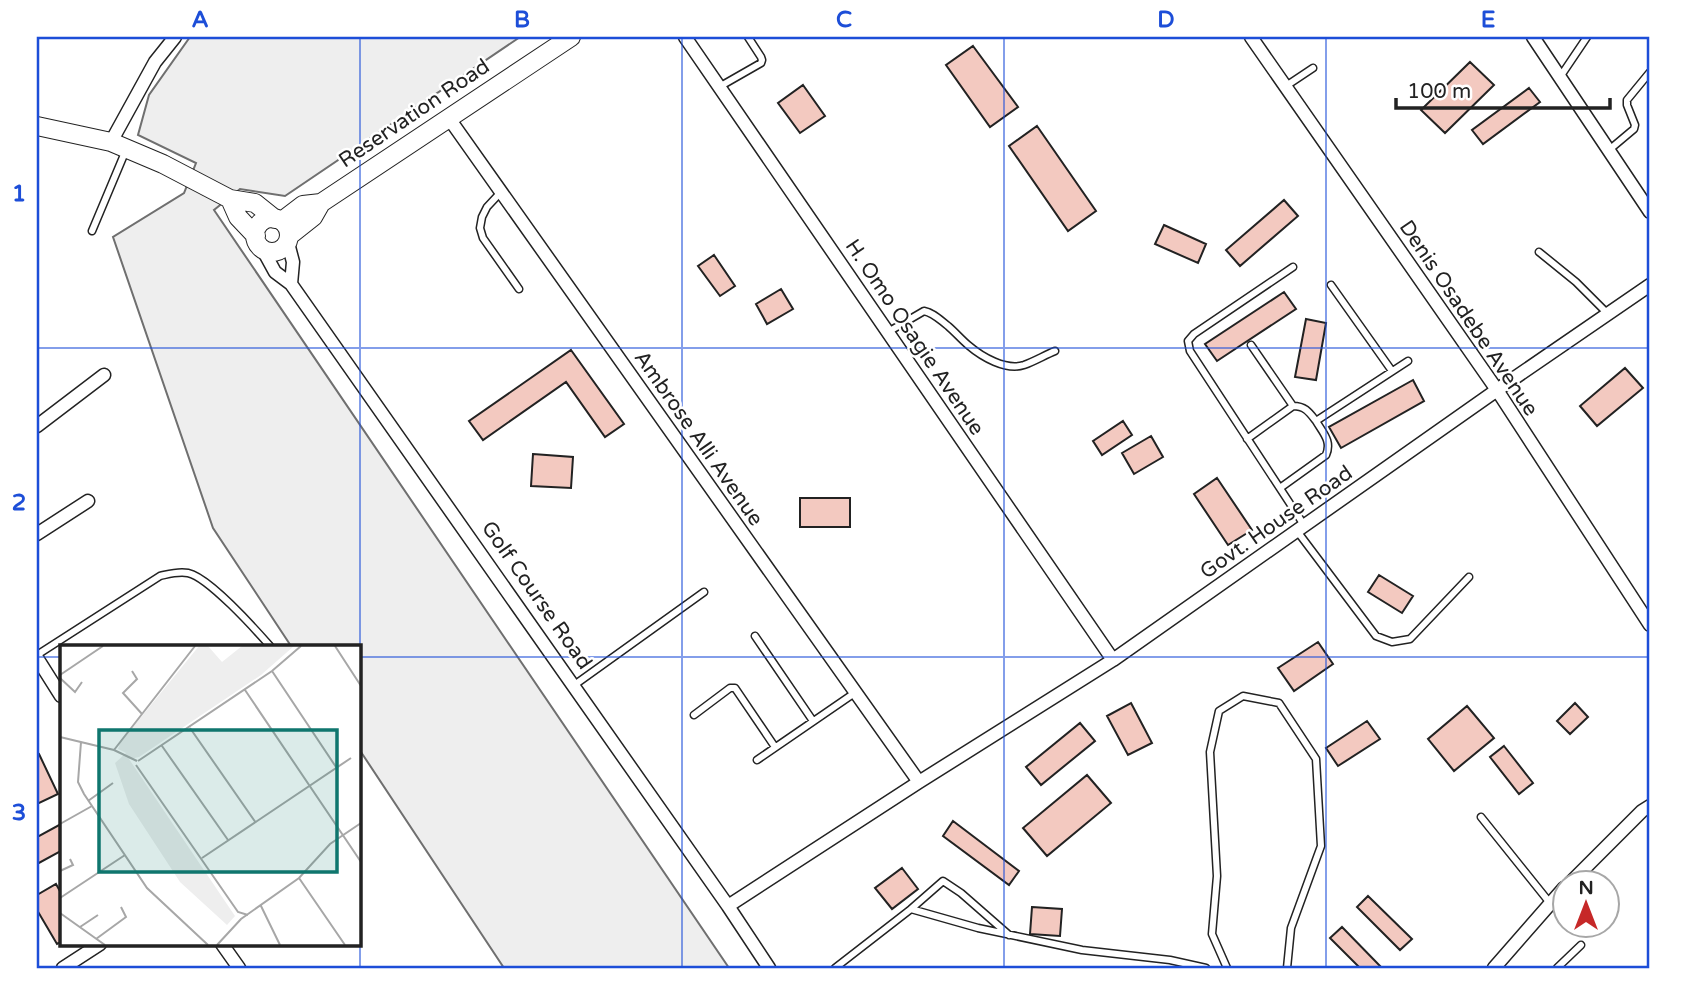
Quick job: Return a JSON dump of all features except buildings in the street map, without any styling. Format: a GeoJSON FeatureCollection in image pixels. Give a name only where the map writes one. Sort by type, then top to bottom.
{"type":"FeatureCollection","features":[{"type":"Feature","properties":{"kind":"street"},"geometry":{"type":"LineString","coordinates":[[119,146],[155,62],[174,37]]}},
{"type":"Feature","properties":{"kind":"street","name":"Reservation Road"},"geometry":{"type":"LineString","coordinates":[[283,230],[303,205],[321,203],[570,37]]}},
{"type":"Feature","properties":{"kind":"street","name":"H. Omo Osagie Avenue"},"geometry":{"type":"LineString","coordinates":[[685,37],[1113,660]]}},
{"type":"Feature","properties":{"kind":"street","name":"Denis Osadebe Avenue"},"geometry":{"type":"LineString","coordinates":[[1251,37],[1497,390],[1650,625]]}},
{"type":"Feature","properties":{"kind":"street"},"geometry":{"type":"LineString","coordinates":[[1533,37],[1650,212]]}},
{"type":"Feature","properties":{"kind":"street","name":"Ambrose Alli Avenue"},"geometry":{"type":"LineString","coordinates":[[448,117],[919,782]]}},
{"type":"Feature","properties":{"kind":"street"},"geometry":{"type":"LineString","coordinates":[[37,126],[119,146],[163,164],[230,199],[255,203],[283,230],[293,262],[291,284]]}},
{"type":"Feature","properties":{"kind":"street"},"geometry":{"type":"LineString","coordinates":[[230,199],[238,218],[259,243],[274,252],[284,247],[283,230]]}},
{"type":"Feature","properties":{"kind":"street"},"geometry":{"type":"LineString","coordinates":[[259,243],[259,225],[264,221],[283,230]]}},
{"type":"Feature","properties":{"kind":"street","name":"Golf Course Road"},"geometry":{"type":"LineString","coordinates":[[259,243],[275,272],[291,284],[769,968]]}},
{"type":"Feature","properties":{"kind":"street","name":"Govt. House Road"},"geometry":{"type":"LineString","coordinates":[[728,906],[1113,660],[1650,285]]}},
{"type":"Feature","properties":{"kind":"street"},"geometry":{"type":"LineString","coordinates":[[37,426],[104,375]]}},
{"type":"Feature","properties":{"kind":"street"},"geometry":{"type":"LineString","coordinates":[[37,534],[88,501]]}},
{"type":"Feature","properties":{"kind":"street"},"geometry":{"type":"LineString","coordinates":[[37,656],[60,694]]}},
{"type":"Feature","properties":{"kind":"street"},"geometry":{"type":"LineString","coordinates":[[1584,869],[1650,806]]}},
{"type":"Feature","properties":{"kind":"street"},"geometry":{"type":"LineString","coordinates":[[1494,968],[1550,904]]}},
{"type":"Feature","properties":{"kind":"street"},"geometry":{"type":"LineString","coordinates":[[63,968],[97,946]]}},
{"type":"Feature","properties":{"kind":"street"},"geometry":{"type":"LineString","coordinates":[[223,946],[239,968]]}},
{"type":"Feature","properties":{"kind":"lane"},"geometry":{"type":"LineString","coordinates":[[719,87],[761,64],[761,57],[748,37]]}},
{"type":"Feature","properties":{"kind":"lane"},"geometry":{"type":"LineString","coordinates":[[1560,77],[1587,37]]}},
{"type":"Feature","properties":{"kind":"lane"},"geometry":{"type":"LineString","coordinates":[[1286,86],[1313,68]]}},
{"type":"Feature","properties":{"kind":"lane"},"geometry":{"type":"LineString","coordinates":[[1609,150],[1634,129],[1634,122],[1626,105],[1627,100],[1650,72]]}},
{"type":"Feature","properties":{"kind":"lane"},"geometry":{"type":"LineString","coordinates":[[92,231],[119,146]]}},
{"type":"Feature","properties":{"kind":"lane"},"geometry":{"type":"LineString","coordinates":[[501,192],[488,207],[480,228],[483,238],[519,289]]}},
{"type":"Feature","properties":{"kind":"lane"},"geometry":{"type":"LineString","coordinates":[[1539,252],[1576,282],[1608,314]]}},
{"type":"Feature","properties":{"kind":"lane"},"geometry":{"type":"LineString","coordinates":[[1293,267],[1194,334],[1188,341],[1190,351],[1280,488],[1301,528],[1376,636],[1392,642],[1410,639],[1469,578]]}},
{"type":"Feature","properties":{"kind":"lane"},"geometry":{"type":"LineString","coordinates":[[1331,285],[1392,371]]}},
{"type":"Feature","properties":{"kind":"lane"},"geometry":{"type":"LineString","coordinates":[[888,332],[924,311],[956,332],[985,357],[1001,364],[1022,366],[1055,351]]}},
{"type":"Feature","properties":{"kind":"lane"},"geometry":{"type":"LineString","coordinates":[[1251,345],[1293,406]]}},
{"type":"Feature","properties":{"kind":"lane"},"geometry":{"type":"LineString","coordinates":[[1316,421],[1408,361]]}},
{"type":"Feature","properties":{"kind":"lane"},"geometry":{"type":"LineString","coordinates":[[1247,439],[1293,406],[1307,409],[1316,421],[1328,440],[1326,455],[1280,488]]}},
{"type":"Feature","properties":{"kind":"lane"},"geometry":{"type":"LineString","coordinates":[[37,656],[160,576],[173,572],[199,577],[247,620],[269,645]]}},
{"type":"Feature","properties":{"kind":"lane"},"geometry":{"type":"LineString","coordinates":[[573,686],[704,592]]}},
{"type":"Feature","properties":{"kind":"lane"},"geometry":{"type":"LineString","coordinates":[[755,636],[813,721]]}},
{"type":"Feature","properties":{"kind":"lane"},"geometry":{"type":"LineString","coordinates":[[694,715],[730,688],[735,688],[775,747]]}},
{"type":"Feature","properties":{"kind":"lane"},"geometry":{"type":"LineString","coordinates":[[757,760],[856,692]]}},
{"type":"Feature","properties":{"kind":"lane"},"geometry":{"type":"LineString","coordinates":[[1227,968],[1212,934],[1217,876],[1210,752],[1219,711],[1243,696],[1279,703],[1316,759],[1321,846],[1291,928],[1287,968]]}},
{"type":"Feature","properties":{"kind":"lane"},"geometry":{"type":"LineString","coordinates":[[1481,817],[1550,904]]}},
{"type":"Feature","properties":{"kind":"lane"},"geometry":{"type":"LineString","coordinates":[[835,968],[943,881],[961,893],[1009,935]]}},
{"type":"Feature","properties":{"kind":"lane"},"geometry":{"type":"LineString","coordinates":[[911,909],[978,928],[1082,950],[1170,960],[1206,968]]}},
{"type":"Feature","properties":{"kind":"lane"},"geometry":{"type":"LineString","coordinates":[[1560,967],[1581,945]]}},
{"type":"Feature","properties":{"kind":"shaded area"},"geometry":{"type":"Polygon","coordinates":[[[190,37],[520,37],[285,196],[240,189],[214,210],[729,968],[504,968],[360,751],[360,645],[290,645],[213,528],[113,237],[184,193],[196,163],[138,135],[149,95],[190,37]]]}}]}
